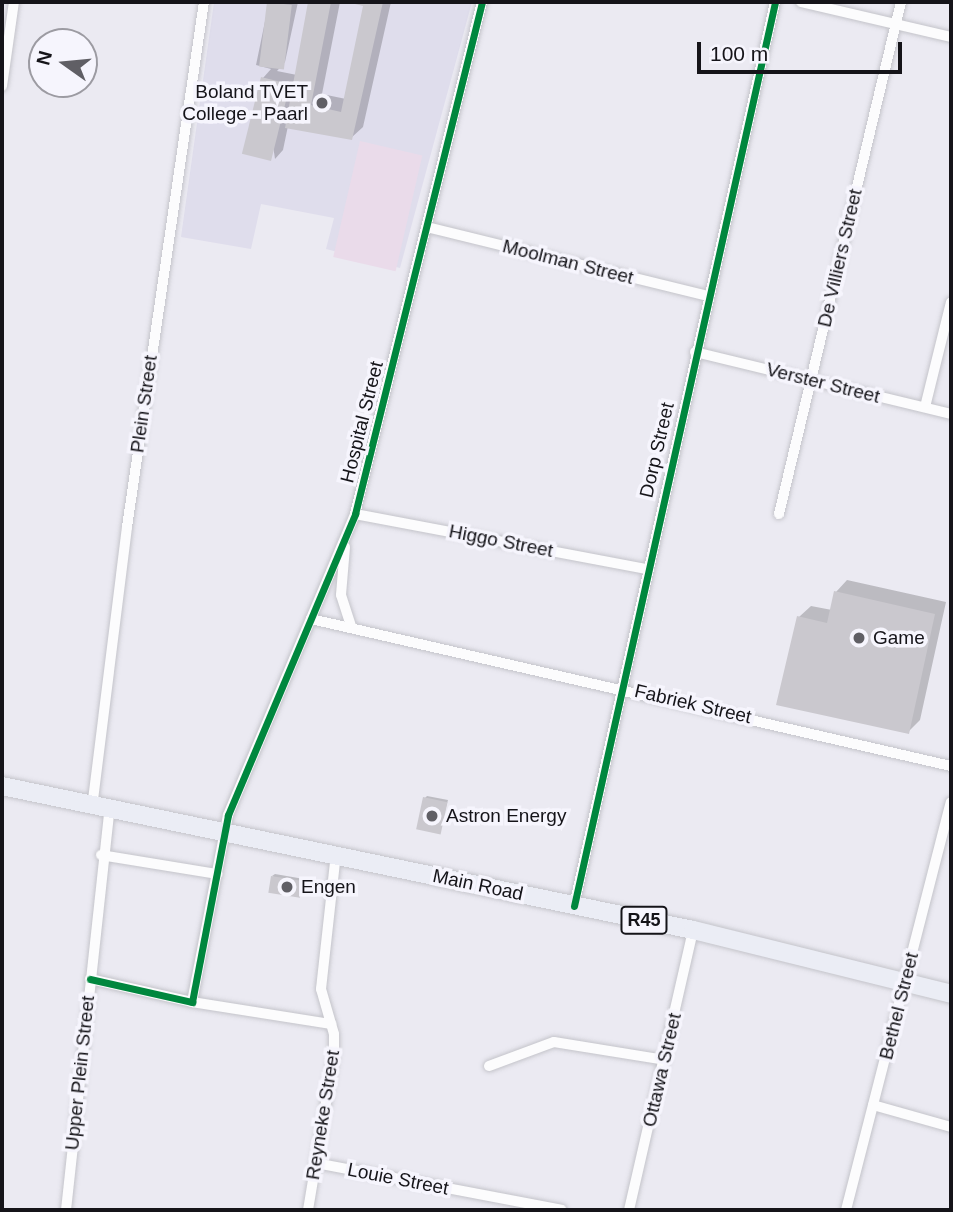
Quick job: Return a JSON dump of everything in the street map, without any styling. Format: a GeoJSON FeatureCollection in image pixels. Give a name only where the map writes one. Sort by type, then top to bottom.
{"type":"FeatureCollection","features":[{"type":"Feature","properties":{"kind":"main road","name":"Main Road"},"geometry":{"type":"LineString","coordinates":[[2,786],[100,810],[336,854],[693,930],[951,994]]}},
{"type":"Feature","properties":{"kind":"street"},"geometry":{"type":"LineString","coordinates":[[2,86],[15,2]]}},
{"type":"Feature","properties":{"kind":"street","name":"Plein Street"},"geometry":{"type":"LineString","coordinates":[[100,810],[127,527],[204,2]]}},
{"type":"Feature","properties":{"kind":"street","name":"Hospital Street"},"geometry":{"type":"LineString","coordinates":[[192,1002],[224,834],[253,752],[355,514],[482,2]]}},
{"type":"Feature","properties":{"kind":"street","name":"Dorp Street"},"geometry":{"type":"LineString","coordinates":[[574,906],[695,352],[775,2]]}},
{"type":"Feature","properties":{"kind":"street"},"geometry":{"type":"LineString","coordinates":[[801,2],[951,37]]}},
{"type":"Feature","properties":{"kind":"street","name":"De Villiers Street"},"geometry":{"type":"LineString","coordinates":[[779,514],[901,2]]}},
{"type":"Feature","properties":{"kind":"street","name":"Moolman Street"},"geometry":{"type":"LineString","coordinates":[[427,228],[708,296]]}},
{"type":"Feature","properties":{"kind":"street"},"geometry":{"type":"LineString","coordinates":[[925,407],[951,302]]}},
{"type":"Feature","properties":{"kind":"street","name":"Verster Street"},"geometry":{"type":"LineString","coordinates":[[695,352],[951,414]]}},
{"type":"Feature","properties":{"kind":"street","name":"Higgo Street"},"geometry":{"type":"LineString","coordinates":[[355,514],[647,569]]}},
{"type":"Feature","properties":{"kind":"street"},"geometry":{"type":"LineString","coordinates":[[346,538],[341,595],[351,625]]}},
{"type":"Feature","properties":{"kind":"street","name":"Fabriek Street"},"geometry":{"type":"LineString","coordinates":[[312,619],[351,625],[622,687],[951,766]]}},
{"type":"Feature","properties":{"kind":"street","name":"Bethel Street"},"geometry":{"type":"LineString","coordinates":[[846,1210],[951,802]]}},
{"type":"Feature","properties":{"kind":"street","name":"Upper Plein Street"},"geometry":{"type":"LineString","coordinates":[[66,1210],[102,855],[100,810]]}},
{"type":"Feature","properties":{"kind":"street","name":"Reyneke Street"},"geometry":{"type":"LineString","coordinates":[[308,1210],[334,1054],[331,1024],[321,989],[336,854]]}},
{"type":"Feature","properties":{"kind":"street"},"geometry":{"type":"LineString","coordinates":[[102,855],[217,874]]}},
{"type":"Feature","properties":{"kind":"street","name":"Ottawa Street"},"geometry":{"type":"LineString","coordinates":[[629,1210],[693,930]]}},
{"type":"Feature","properties":{"kind":"street"},"geometry":{"type":"LineString","coordinates":[[90,979],[192,1002],[331,1024]]}},
{"type":"Feature","properties":{"kind":"street"},"geometry":{"type":"LineString","coordinates":[[489,1066],[554,1042],[665,1060]]}},
{"type":"Feature","properties":{"kind":"street"},"geometry":{"type":"LineString","coordinates":[[873,1105],[951,1127]]}},
{"type":"Feature","properties":{"kind":"street","name":"Louie Street"},"geometry":{"type":"LineString","coordinates":[[316,1163],[562,1210]]}},
{"type":"Feature","properties":{"kind":"shaded area","name":"Boland TVET College - Paarl"},"geometry":{"type":"Polygon","coordinates":[[[214,2],[472,2],[400,268],[326,249],[334,218],[261,204],[251,249],[181,237],[214,2]]]}},
{"type":"Feature","properties":{"kind":"shaded area"},"geometry":{"type":"Polygon","coordinates":[[[360,141],[422,155],[396,271],[333,257],[360,141]]]}},
{"type":"Feature","properties":{"kind":"building"},"geometry":{"type":"Polygon","coordinates":[[[267,2],[292,5],[284,70],[259,67],[267,2]]]}},
{"type":"Feature","properties":{"kind":"building"},"geometry":{"type":"Polygon","coordinates":[[[308,2],[331,2],[311,105],[341,112],[363,6],[347,2],[383,2],[352,140],[285,128],[308,2]]]}},
{"type":"Feature","properties":{"kind":"building"},"geometry":{"type":"Polygon","coordinates":[[[261,77],[290,84],[271,161],[242,154],[261,77]]]}},
{"type":"Feature","properties":{"kind":"building"},"geometry":{"type":"Polygon","coordinates":[[[834,591],[935,614],[909,734],[776,705],[797,616],[827,623],[834,591]]]}},
{"type":"Feature","properties":{"kind":"building"},"geometry":{"type":"Polygon","coordinates":[[[423,797],[447,802],[441,834],[416,829],[423,797]]]}},
{"type":"Feature","properties":{"kind":"building"},"geometry":{"type":"Polygon","coordinates":[[[271,876],[303,881],[300,898],[268,893],[271,876]]]}},
{"type":"Feature","properties":{"kind":"cycle path"},"geometry":{"type":"LineString","coordinates":[[90,979],[192,1002],[228,815],[355,514],[482,2]]}},
{"type":"Feature","properties":{"kind":"cycle path"},"geometry":{"type":"LineString","coordinates":[[574,906],[775,2]]}},
{"type":"Feature","properties":{"kind":"place","name":"Boland TVET College - Paarl"},"geometry":{"type":"Point","coordinates":[322,103]}},
{"type":"Feature","properties":{"kind":"place","name":"Game"},"geometry":{"type":"Point","coordinates":[859,638]}},
{"type":"Feature","properties":{"kind":"place","name":"Astron Energy"},"geometry":{"type":"Point","coordinates":[432,816]}},
{"type":"Feature","properties":{"kind":"place","name":"Engen"},"geometry":{"type":"Point","coordinates":[287,887]}}]}
